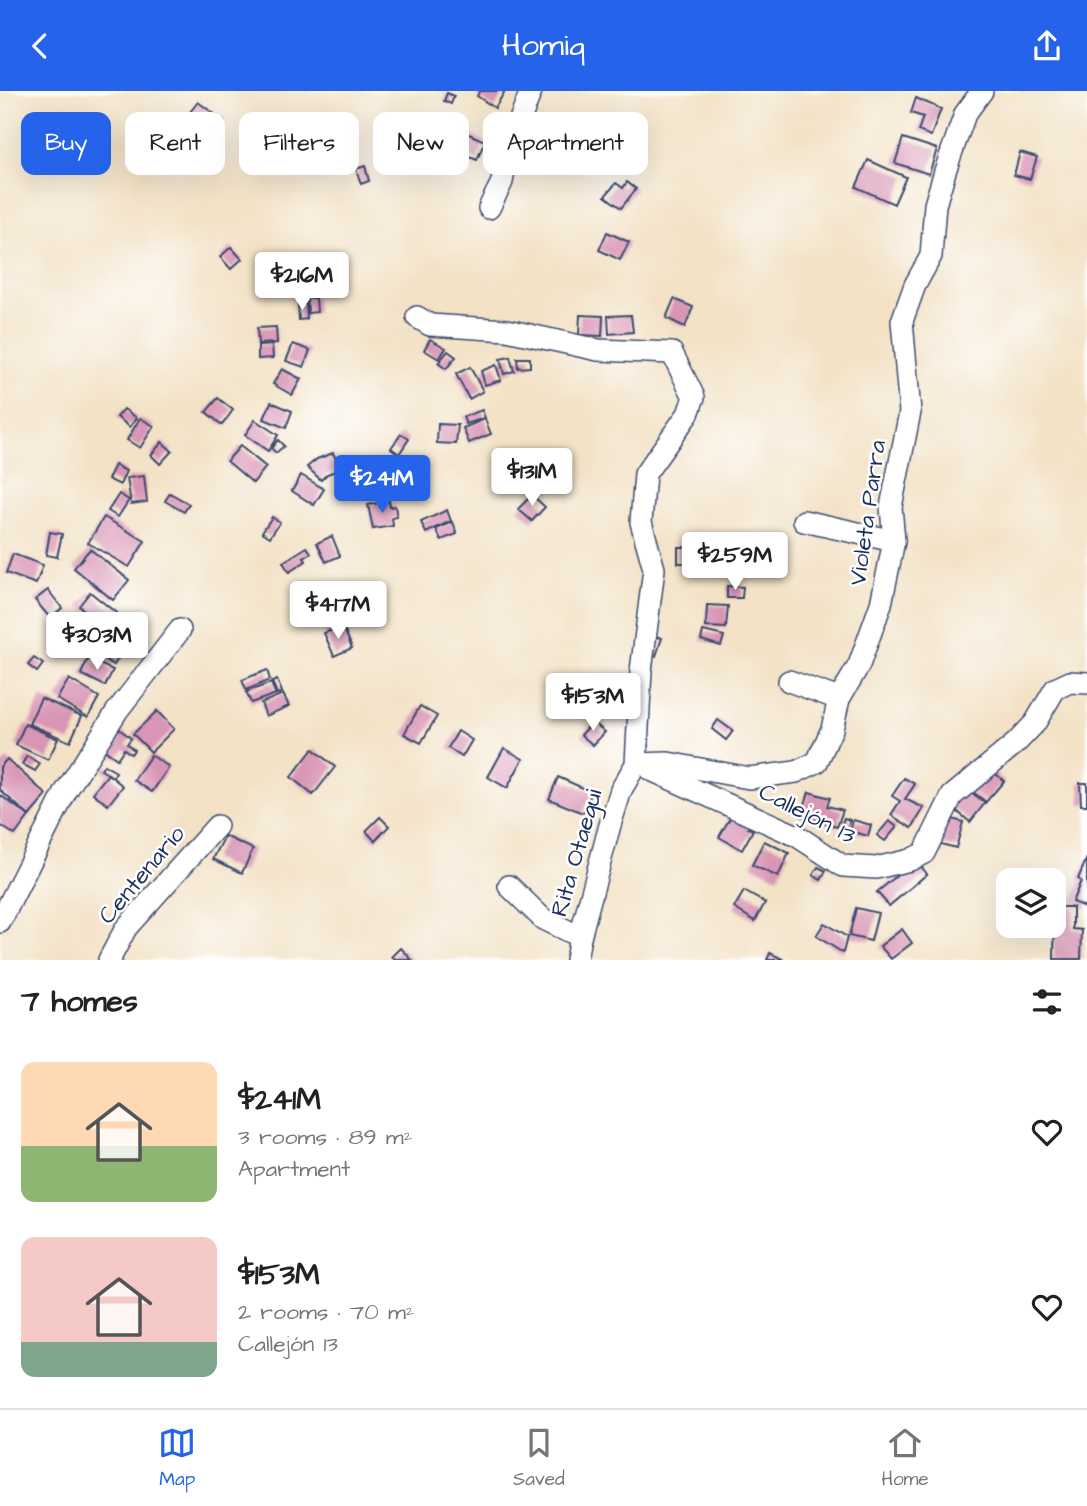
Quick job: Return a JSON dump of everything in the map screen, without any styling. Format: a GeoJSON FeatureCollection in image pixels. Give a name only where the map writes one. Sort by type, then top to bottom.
{"type":"FeatureCollection","features":[{"type":"Feature","properties":{"kind":"street"},"geometry":{"type":"LineString","coordinates":[[489,208],[502,182],[506,154],[531,91]]}},
{"type":"Feature","properties":{"kind":"street","name":"Violeta Parra"},"geometry":{"type":"LineString","coordinates":[[636,764],[668,763],[749,778],[796,772],[817,762],[832,729],[839,699],[859,665],[881,604],[894,541],[891,507],[911,412],[902,321],[915,285],[931,256],[935,205],[945,171],[965,114],[982,91]]}},
{"type":"Feature","properties":{"kind":"street"},"geometry":{"type":"LineString","coordinates":[[417,317],[430,325],[507,330],[598,350],[672,353],[694,397],[688,414],[645,474],[640,522],[654,569],[641,671],[636,764]]}},
{"type":"Feature","properties":{"kind":"street"},"geometry":{"type":"LineString","coordinates":[[804,521],[894,541]]}},
{"type":"Feature","properties":{"kind":"street"},"geometry":{"type":"LineString","coordinates":[[0,922],[61,786],[180,630]]}},
{"type":"Feature","properties":{"kind":"street"},"geometry":{"type":"LineString","coordinates":[[789,681],[839,699]]}},
{"type":"Feature","properties":{"kind":"street","name":"Callejón 13"},"geometry":{"type":"LineString","coordinates":[[636,764],[797,836],[843,866],[876,869],[910,860],[924,853],[952,796],[1016,743],[1035,723],[1055,689],[1070,682],[1087,683]]}},
{"type":"Feature","properties":{"kind":"street","name":"Rita Otaegui"},"geometry":{"type":"LineString","coordinates":[[581,953],[610,825],[621,790],[636,764]]}},
{"type":"Feature","properties":{"kind":"street","name":"Centenario"},"geometry":{"type":"LineString","coordinates":[[109,960],[126,928],[218,826]]}},
{"type":"Feature","properties":{"kind":"street"},"geometry":{"type":"LineString","coordinates":[[509,886],[581,953]]}},
{"type":"Feature","properties":{"kind":"building"},"geometry":{"type":"Polygon","coordinates":[[[480,91],[505,91],[495,108],[477,96],[480,91]]]}},
{"type":"Feature","properties":{"kind":"building"},"geometry":{"type":"Polygon","coordinates":[[[447,93],[454,96],[451,104],[444,101],[447,93]]]}},
{"type":"Feature","properties":{"kind":"building"},"geometry":{"type":"Polygon","coordinates":[[[916,98],[941,109],[931,136],[918,131],[923,117],[911,113],[916,98]]]}},
{"type":"Feature","properties":{"kind":"building"},"geometry":{"type":"Polygon","coordinates":[[[198,102],[212,112],[190,112],[198,102]]]}},
{"type":"Feature","properties":{"kind":"building"},"geometry":{"type":"Polygon","coordinates":[[[469,134],[483,140],[477,160],[469,157],[469,134]]]}},
{"type":"Feature","properties":{"kind":"building"},"geometry":{"type":"Polygon","coordinates":[[[903,138],[937,149],[929,174],[895,163],[903,138]]]}},
{"type":"Feature","properties":{"kind":"building"},"geometry":{"type":"Polygon","coordinates":[[[1020,152],[1037,157],[1030,179],[1014,175],[1020,152]]]}},
{"type":"Feature","properties":{"kind":"building"},"geometry":{"type":"Polygon","coordinates":[[[868,160],[906,177],[894,204],[856,187],[868,160]]]}},
{"type":"Feature","properties":{"kind":"building"},"geometry":{"type":"Polygon","coordinates":[[[365,166],[369,181],[361,184],[359,168],[365,166]]]}},
{"type":"Feature","properties":{"kind":"building"},"geometry":{"type":"Polygon","coordinates":[[[627,182],[636,189],[621,208],[605,196],[616,183],[623,188],[627,182]]]}},
{"type":"Feature","properties":{"kind":"building"},"geometry":{"type":"Polygon","coordinates":[[[607,232],[629,242],[620,260],[599,250],[607,232]]]}},
{"type":"Feature","properties":{"kind":"building"},"geometry":{"type":"Polygon","coordinates":[[[231,247],[242,259],[231,269],[220,257],[231,247]]]}},
{"type":"Feature","properties":{"kind":"building"},"geometry":{"type":"Polygon","coordinates":[[[283,276],[295,277],[294,288],[282,287],[283,276]]]}},
{"type":"Feature","properties":{"kind":"building"},"geometry":{"type":"Polygon","coordinates":[[[307,298],[316,298],[317,312],[308,313],[307,298]]]}},
{"type":"Feature","properties":{"kind":"building"},"geometry":{"type":"Polygon","coordinates":[[[674,299],[693,307],[685,327],[666,318],[674,299]]]}},
{"type":"Feature","properties":{"kind":"building"},"geometry":{"type":"Polygon","coordinates":[[[298,304],[306,304],[307,319],[299,320],[298,304]]]}},
{"type":"Feature","properties":{"kind":"building"},"geometry":{"type":"Polygon","coordinates":[[[580,315],[603,316],[602,336],[579,335],[580,315]]]}},
{"type":"Feature","properties":{"kind":"building"},"geometry":{"type":"Polygon","coordinates":[[[631,315],[633,332],[609,334],[608,316],[631,315]]]}},
{"type":"Feature","properties":{"kind":"building"},"geometry":{"type":"Polygon","coordinates":[[[276,327],[277,343],[258,344],[257,328],[276,327]]]}},
{"type":"Feature","properties":{"kind":"building"},"geometry":{"type":"Polygon","coordinates":[[[430,339],[446,348],[439,359],[424,350],[430,339]]]}},
{"type":"Feature","properties":{"kind":"building"},"geometry":{"type":"Polygon","coordinates":[[[293,344],[310,350],[304,367],[286,361],[293,344]]]}},
{"type":"Feature","properties":{"kind":"building"},"geometry":{"type":"Polygon","coordinates":[[[272,345],[273,358],[258,359],[258,346],[272,345]]]}},
{"type":"Feature","properties":{"kind":"building"},"geometry":{"type":"Polygon","coordinates":[[[448,351],[456,357],[446,369],[438,363],[448,351]]]}},
{"type":"Feature","properties":{"kind":"building"},"geometry":{"type":"Polygon","coordinates":[[[510,357],[514,371],[504,374],[500,359],[510,357]]]}},
{"type":"Feature","properties":{"kind":"building"},"geometry":{"type":"Polygon","coordinates":[[[517,358],[530,358],[530,367],[518,368],[517,358]]]}},
{"type":"Feature","properties":{"kind":"building"},"geometry":{"type":"Polygon","coordinates":[[[496,365],[501,380],[485,385],[481,371],[496,365]]]}},
{"type":"Feature","properties":{"kind":"building"},"geometry":{"type":"Polygon","coordinates":[[[470,367],[483,391],[469,399],[456,374],[470,367]]]}},
{"type":"Feature","properties":{"kind":"building"},"geometry":{"type":"Polygon","coordinates":[[[282,369],[301,379],[292,395],[273,384],[282,369]]]}},
{"type":"Feature","properties":{"kind":"building"},"geometry":{"type":"Polygon","coordinates":[[[218,398],[233,410],[222,425],[206,412],[218,398]]]}},
{"type":"Feature","properties":{"kind":"building"},"geometry":{"type":"Polygon","coordinates":[[[271,402],[292,411],[286,428],[264,419],[271,402]]]}},
{"type":"Feature","properties":{"kind":"building"},"geometry":{"type":"Polygon","coordinates":[[[124,409],[137,418],[130,427],[117,417],[124,409]]]}},
{"type":"Feature","properties":{"kind":"building"},"geometry":{"type":"Polygon","coordinates":[[[482,410],[485,418],[466,424],[463,417],[482,410]]]}},
{"type":"Feature","properties":{"kind":"building"},"geometry":{"type":"Polygon","coordinates":[[[140,418],[154,426],[140,448],[127,440],[140,418]]]}},
{"type":"Feature","properties":{"kind":"building"},"geometry":{"type":"Polygon","coordinates":[[[485,419],[491,434],[469,443],[463,428],[485,419]]]}},
{"type":"Feature","properties":{"kind":"building"},"geometry":{"type":"Polygon","coordinates":[[[255,420],[278,435],[268,451],[245,435],[255,420]]]}},
{"type":"Feature","properties":{"kind":"building"},"geometry":{"type":"Polygon","coordinates":[[[438,424],[458,425],[456,444],[437,443],[438,424]]]}},
{"type":"Feature","properties":{"kind":"building"},"geometry":{"type":"Polygon","coordinates":[[[401,434],[409,439],[399,454],[391,448],[401,434]]]}},
{"type":"Feature","properties":{"kind":"building"},"geometry":{"type":"Polygon","coordinates":[[[278,440],[284,446],[276,453],[271,448],[278,440]]]}},
{"type":"Feature","properties":{"kind":"building"},"geometry":{"type":"Polygon","coordinates":[[[162,442],[172,451],[160,464],[151,455],[162,442]]]}},
{"type":"Feature","properties":{"kind":"building"},"geometry":{"type":"Polygon","coordinates":[[[240,446],[266,467],[253,483],[227,461],[240,446]]]}},
{"type":"Feature","properties":{"kind":"building"},"geometry":{"type":"Polygon","coordinates":[[[333,453],[341,469],[327,474],[321,480],[307,467],[317,459],[333,453]]]}},
{"type":"Feature","properties":{"kind":"building"},"geometry":{"type":"Polygon","coordinates":[[[115,465],[126,471],[120,485],[108,479],[115,465]]]}},
{"type":"Feature","properties":{"kind":"building"},"geometry":{"type":"Polygon","coordinates":[[[301,475],[324,489],[314,505],[292,491],[301,475]]]}},
{"type":"Feature","properties":{"kind":"building"},"geometry":{"type":"Polygon","coordinates":[[[144,476],[147,502],[131,504],[127,478],[144,476]]]}},
{"type":"Feature","properties":{"kind":"building"},"geometry":{"type":"Polygon","coordinates":[[[170,493],[189,504],[184,512],[165,501],[170,493]]]}},
{"type":"Feature","properties":{"kind":"building"},"geometry":{"type":"Polygon","coordinates":[[[119,494],[129,500],[118,517],[108,511],[119,494]]]}},
{"type":"Feature","properties":{"kind":"building"},"geometry":{"type":"Polygon","coordinates":[[[532,495],[545,507],[532,521],[518,509],[532,495]]]}},
{"type":"Feature","properties":{"kind":"building"},"geometry":{"type":"Polygon","coordinates":[[[389,501],[390,507],[395,506],[397,517],[392,518],[393,526],[373,529],[368,505],[389,501]]]}},
{"type":"Feature","properties":{"kind":"building"},"geometry":{"type":"Polygon","coordinates":[[[447,510],[451,521],[426,533],[421,522],[447,510]]]}},
{"type":"Feature","properties":{"kind":"building"},"geometry":{"type":"Polygon","coordinates":[[[104,517],[145,541],[129,567],[88,543],[104,517]]]}},
{"type":"Feature","properties":{"kind":"building"},"geometry":{"type":"Polygon","coordinates":[[[272,517],[280,522],[270,537],[262,532],[272,517]]]}},
{"type":"Feature","properties":{"kind":"building"},"geometry":{"type":"Polygon","coordinates":[[[453,522],[457,534],[441,540],[436,529],[453,522]]]}},
{"type":"Feature","properties":{"kind":"building"},"geometry":{"type":"Polygon","coordinates":[[[50,532],[62,534],[57,557],[46,555],[50,532]]]}},
{"type":"Feature","properties":{"kind":"building"},"geometry":{"type":"Polygon","coordinates":[[[332,536],[340,556],[326,562],[317,543],[332,536]]]}},
{"type":"Feature","properties":{"kind":"building"},"geometry":{"type":"Polygon","coordinates":[[[307,547],[311,553],[304,558],[306,561],[289,572],[283,562],[307,547]]]}},
{"type":"Feature","properties":{"kind":"building"},"geometry":{"type":"Polygon","coordinates":[[[678,547],[693,547],[693,563],[678,563],[678,547]]]}},
{"type":"Feature","properties":{"kind":"building"},"geometry":{"type":"Polygon","coordinates":[[[90,549],[129,580],[113,600],[74,568],[90,549]]]}},
{"type":"Feature","properties":{"kind":"building"},"geometry":{"type":"Polygon","coordinates":[[[13,554],[43,565],[36,584],[6,573],[13,554]]]}},
{"type":"Feature","properties":{"kind":"building"},"geometry":{"type":"Polygon","coordinates":[[[727,586],[743,587],[742,598],[727,598],[727,586]]]}},
{"type":"Feature","properties":{"kind":"building"},"geometry":{"type":"Polygon","coordinates":[[[48,590],[62,608],[50,618],[35,600],[48,590]]]}},
{"type":"Feature","properties":{"kind":"building"},"geometry":{"type":"Polygon","coordinates":[[[90,592],[140,632],[129,646],[79,606],[90,592]]]}},
{"type":"Feature","properties":{"kind":"building"},"geometry":{"type":"Polygon","coordinates":[[[707,605],[728,606],[726,628],[706,627],[707,605]]]}},
{"type":"Feature","properties":{"kind":"building"},"geometry":{"type":"Polygon","coordinates":[[[343,626],[352,648],[334,656],[324,633],[343,626]]]}},
{"type":"Feature","properties":{"kind":"building"},"geometry":{"type":"Polygon","coordinates":[[[703,631],[724,636],[721,646],[701,640],[703,631]]]}},
{"type":"Feature","properties":{"kind":"building"},"geometry":{"type":"Polygon","coordinates":[[[650,635],[662,638],[656,656],[645,652],[650,635]]]}},
{"type":"Feature","properties":{"kind":"building"},"geometry":{"type":"Polygon","coordinates":[[[105,637],[124,649],[114,665],[95,653],[105,637]]]}},
{"type":"Feature","properties":{"kind":"building"},"geometry":{"type":"Polygon","coordinates":[[[34,658],[43,664],[37,672],[28,665],[34,658]]]}},
{"type":"Feature","properties":{"kind":"building"},"geometry":{"type":"Polygon","coordinates":[[[88,659],[113,670],[105,686],[81,674],[88,659]]]}},
{"type":"Feature","properties":{"kind":"building"},"geometry":{"type":"Polygon","coordinates":[[[267,670],[270,680],[246,690],[242,680],[267,670]]]}},
{"type":"Feature","properties":{"kind":"building"},"geometry":{"type":"Polygon","coordinates":[[[69,679],[99,697],[88,717],[57,699],[69,679]]]}},
{"type":"Feature","properties":{"kind":"building"},"geometry":{"type":"Polygon","coordinates":[[[277,680],[282,692],[277,694],[272,682],[277,680]]]}},
{"type":"Feature","properties":{"kind":"building"},"geometry":{"type":"Polygon","coordinates":[[[271,683],[276,694],[251,703],[246,692],[271,683]]]}},
{"type":"Feature","properties":{"kind":"building"},"geometry":{"type":"Polygon","coordinates":[[[283,694],[289,706],[266,716],[261,703],[283,694]]]}},
{"type":"Feature","properties":{"kind":"building"},"geometry":{"type":"Polygon","coordinates":[[[41,698],[82,716],[70,742],[29,724],[41,698]]]}},
{"type":"Feature","properties":{"kind":"building"},"geometry":{"type":"Polygon","coordinates":[[[420,706],[437,716],[421,743],[404,734],[420,706]]]}},
{"type":"Feature","properties":{"kind":"building"},"geometry":{"type":"Polygon","coordinates":[[[157,711],[174,729],[151,752],[133,734],[157,711]]]}},
{"type":"Feature","properties":{"kind":"building"},"geometry":{"type":"Polygon","coordinates":[[[718,720],[733,731],[726,740],[712,729],[718,720]]]}},
{"type":"Feature","properties":{"kind":"building"},"geometry":{"type":"Polygon","coordinates":[[[593,722],[605,732],[593,745],[581,735],[593,722]]]}},
{"type":"Feature","properties":{"kind":"building"},"geometry":{"type":"Polygon","coordinates":[[[25,724],[58,739],[48,760],[16,745],[25,724]]]}},
{"type":"Feature","properties":{"kind":"building"},"geometry":{"type":"Polygon","coordinates":[[[118,728],[131,738],[127,744],[134,750],[131,754],[124,749],[117,759],[103,749],[118,728]]]}},
{"type":"Feature","properties":{"kind":"building"},"geometry":{"type":"Polygon","coordinates":[[[458,731],[472,740],[462,757],[448,748],[458,731]]]}},
{"type":"Feature","properties":{"kind":"building"},"geometry":{"type":"Polygon","coordinates":[[[504,748],[523,759],[507,788],[488,777],[504,748]]]}},
{"type":"Feature","properties":{"kind":"building"},"geometry":{"type":"Polygon","coordinates":[[[313,749],[335,767],[313,795],[291,777],[313,749]]]}},
{"type":"Feature","properties":{"kind":"building"},"geometry":{"type":"Polygon","coordinates":[[[151,755],[169,767],[152,792],[134,780],[151,755]]]}},
{"type":"Feature","properties":{"kind":"building"},"geometry":{"type":"Polygon","coordinates":[[[27,756],[40,764],[35,771],[22,764],[27,756]]]}},
{"type":"Feature","properties":{"kind":"building"},"geometry":{"type":"Polygon","coordinates":[[[7,759],[47,795],[29,816],[0,790],[0,767],[7,759]]]}},
{"type":"Feature","properties":{"kind":"building"},"geometry":{"type":"Polygon","coordinates":[[[104,765],[116,772],[113,777],[101,770],[104,765]]]}},
{"type":"Feature","properties":{"kind":"building"},"geometry":{"type":"Polygon","coordinates":[[[989,768],[1004,781],[986,802],[970,790],[989,768]]]}},
{"type":"Feature","properties":{"kind":"building"},"geometry":{"type":"Polygon","coordinates":[[[108,774],[123,786],[108,805],[93,793],[108,774]]]}},
{"type":"Feature","properties":{"kind":"building"},"geometry":{"type":"Polygon","coordinates":[[[558,777],[592,792],[583,813],[549,799],[558,777]]]}},
{"type":"Feature","properties":{"kind":"building"},"geometry":{"type":"Polygon","coordinates":[[[904,778],[915,784],[905,799],[924,808],[912,828],[891,815],[900,801],[892,796],[904,778]]]}},
{"type":"Feature","properties":{"kind":"building"},"geometry":{"type":"Polygon","coordinates":[[[1080,783],[1087,783],[1087,805],[1081,805],[1080,783]]]}},
{"type":"Feature","properties":{"kind":"building"},"geometry":{"type":"Polygon","coordinates":[[[966,789],[985,803],[970,822],[952,807],[966,789]]]}},
{"type":"Feature","properties":{"kind":"building"},"geometry":{"type":"Polygon","coordinates":[[[809,792],[830,798],[827,806],[843,810],[837,827],[801,816],[809,792]]]}},
{"type":"Feature","properties":{"kind":"building"},"geometry":{"type":"Polygon","coordinates":[[[0,795],[29,816],[15,835],[0,825],[0,795]]]}},
{"type":"Feature","properties":{"kind":"building"},"geometry":{"type":"Polygon","coordinates":[[[734,811],[752,820],[748,828],[753,830],[742,850],[719,837],[734,811]]]}},
{"type":"Feature","properties":{"kind":"building"},"geometry":{"type":"Polygon","coordinates":[[[380,817],[389,826],[375,841],[366,831],[380,817]]]}},
{"type":"Feature","properties":{"kind":"building"},"geometry":{"type":"Polygon","coordinates":[[[944,817],[963,822],[956,848],[937,843],[944,817]]]}},
{"type":"Feature","properties":{"kind":"building"},"geometry":{"type":"Polygon","coordinates":[[[844,818],[850,820],[847,828],[841,826],[844,818]]]}},
{"type":"Feature","properties":{"kind":"building"},"geometry":{"type":"Polygon","coordinates":[[[853,820],[871,825],[868,836],[850,831],[853,820]]]}},
{"type":"Feature","properties":{"kind":"building"},"geometry":{"type":"Polygon","coordinates":[[[889,821],[897,827],[885,841],[877,835],[889,821]]]}},
{"type":"Feature","properties":{"kind":"building"},"geometry":{"type":"Polygon","coordinates":[[[225,836],[253,849],[242,873],[213,859],[225,836]]]}},
{"type":"Feature","properties":{"kind":"building"},"geometry":{"type":"Polygon","coordinates":[[[764,841],[789,853],[778,877],[752,865],[764,841]]]}},
{"type":"Feature","properties":{"kind":"building"},"geometry":{"type":"Polygon","coordinates":[[[1087,858],[1087,908],[1072,902],[1087,858]]]}},
{"type":"Feature","properties":{"kind":"building"},"geometry":{"type":"Polygon","coordinates":[[[916,860],[927,874],[889,906],[877,892],[916,860]]]}},
{"type":"Feature","properties":{"kind":"building"},"geometry":{"type":"Polygon","coordinates":[[[818,867],[826,871],[821,880],[813,875],[818,867]]]}},
{"type":"Feature","properties":{"kind":"building"},"geometry":{"type":"Polygon","coordinates":[[[744,891],[765,903],[755,921],[734,908],[744,891]]]}},
{"type":"Feature","properties":{"kind":"building"},"geometry":{"type":"Polygon","coordinates":[[[1066,907],[1073,907],[1073,929],[1082,930],[1081,959],[1054,959],[1054,938],[1066,938],[1066,907]]]}},
{"type":"Feature","properties":{"kind":"building"},"geometry":{"type":"Polygon","coordinates":[[[856,908],[878,913],[871,941],[849,936],[856,908]]]}},
{"type":"Feature","properties":{"kind":"building"},"geometry":{"type":"Polygon","coordinates":[[[824,923],[847,937],[843,953],[816,936],[824,923]]]}},
{"type":"Feature","properties":{"kind":"building"},"geometry":{"type":"Polygon","coordinates":[[[902,929],[912,943],[891,959],[880,946],[902,929]]]}},
{"type":"Feature","properties":{"kind":"building"},"geometry":{"type":"Polygon","coordinates":[[[401,948],[412,960],[395,960],[392,957],[401,948]]]}},
{"type":"Feature","properties":{"kind":"building"},"geometry":{"type":"Polygon","coordinates":[[[770,953],[784,960],[767,960],[770,953]]]}}]}
